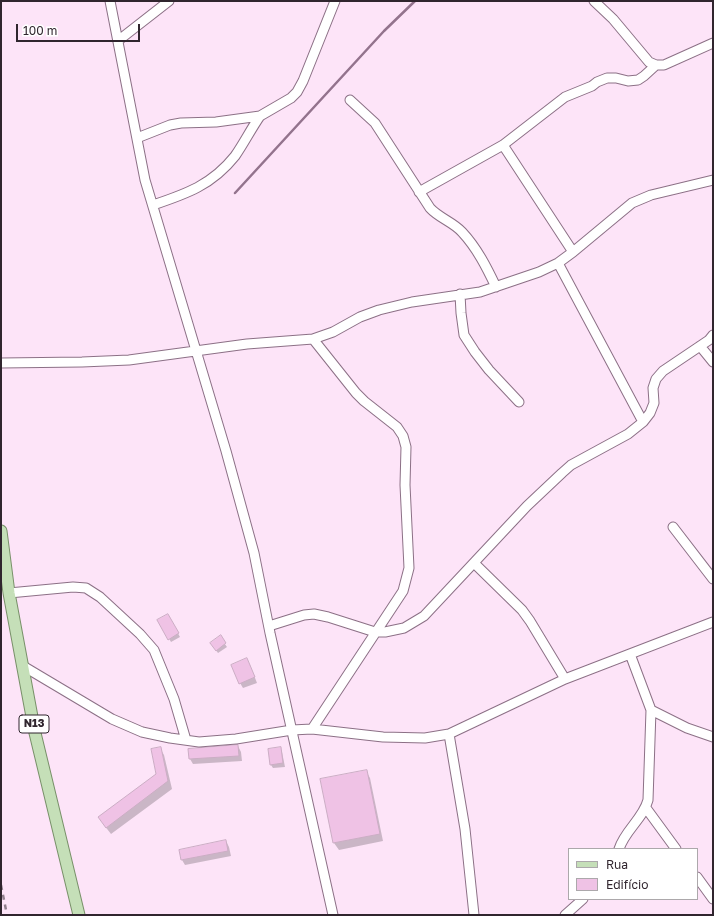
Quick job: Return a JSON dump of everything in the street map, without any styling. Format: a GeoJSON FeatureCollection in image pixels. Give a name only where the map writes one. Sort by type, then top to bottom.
{"type":"FeatureCollection","features":[{"type":"Feature","properties":{"kind":"main road","name":"N13"},"geometry":{"type":"LineString","coordinates":[[1,531],[8,593],[35,733],[79,915]]}},
{"type":"Feature","properties":{"kind":"street"},"geometry":{"type":"LineString","coordinates":[[110,1],[119,40],[145,180],[196,350],[254,553],[333,915]]}},
{"type":"Feature","properties":{"kind":"street"},"geometry":{"type":"LineString","coordinates":[[119,40],[169,1]]}},
{"type":"Feature","properties":{"kind":"street"},"geometry":{"type":"LineString","coordinates":[[137,138],[181,122],[211,123],[260,116],[291,98],[297,92],[303,81],[335,1]]}},
{"type":"Feature","properties":{"kind":"street"},"geometry":{"type":"LineString","coordinates":[[594,1],[618,25],[649,62],[656,65],[664,65],[713,43]]}},
{"type":"Feature","properties":{"kind":"street"},"geometry":{"type":"LineString","coordinates":[[419,192],[503,145],[548,109],[574,92],[592,86],[607,78],[616,78],[628,81],[638,80],[656,65]]}},
{"type":"Feature","properties":{"kind":"street"},"geometry":{"type":"LineString","coordinates":[[350,100],[363,110],[375,123],[430,208],[437,215],[454,225],[462,232],[485,262],[496,287]]}},
{"type":"Feature","properties":{"kind":"street"},"geometry":{"type":"LineString","coordinates":[[153,205],[184,195],[199,188],[226,166],[236,155],[260,116]]}},
{"type":"Feature","properties":{"kind":"street"},"geometry":{"type":"LineString","coordinates":[[503,145],[573,252]]}},
{"type":"Feature","properties":{"kind":"street"},"geometry":{"type":"LineString","coordinates":[[1,363],[129,360],[153,358],[196,350],[248,344],[313,339],[333,332],[360,317],[379,310],[412,302],[480,292],[539,272],[558,263],[573,252],[632,203],[651,195],[713,180]]}},
{"type":"Feature","properties":{"kind":"street"},"geometry":{"type":"LineString","coordinates":[[558,263],[643,422]]}},
{"type":"Feature","properties":{"kind":"street"},"geometry":{"type":"LineString","coordinates":[[460,294],[464,335],[484,364],[519,402]]}},
{"type":"Feature","properties":{"kind":"street"},"geometry":{"type":"LineString","coordinates":[[269,626],[304,615],[314,614],[375,632],[404,628],[424,616],[526,506],[571,465],[628,434],[643,422],[650,413],[654,403],[653,388],[656,379],[663,371],[700,346],[713,335]]}},
{"type":"Feature","properties":{"kind":"street"},"geometry":{"type":"LineString","coordinates":[[312,729],[403,591],[409,568],[405,485],[406,447],[403,436],[397,428],[356,393],[313,339]]}},
{"type":"Feature","properties":{"kind":"street"},"geometry":{"type":"LineString","coordinates":[[700,346],[713,362]]}},
{"type":"Feature","properties":{"kind":"street"},"geometry":{"type":"LineString","coordinates":[[673,527],[713,579]]}},
{"type":"Feature","properties":{"kind":"street"},"geometry":{"type":"LineString","coordinates":[[474,563],[522,610],[537,631],[565,679]]}},
{"type":"Feature","properties":{"kind":"street"},"geometry":{"type":"LineString","coordinates":[[8,593],[73,587],[86,588],[100,596],[140,634],[154,650],[174,699],[186,740]]}},
{"type":"Feature","properties":{"kind":"street"},"geometry":{"type":"LineString","coordinates":[[23,666],[112,719],[142,732],[170,738],[199,742],[236,739],[292,730],[312,729],[383,737],[425,738],[449,734],[565,679],[713,622]]}},
{"type":"Feature","properties":{"kind":"street"},"geometry":{"type":"LineString","coordinates":[[619,848],[621,842],[627,833],[646,808],[648,800],[650,710],[630,654]]}},
{"type":"Feature","properties":{"kind":"street"},"geometry":{"type":"LineString","coordinates":[[650,710],[687,728],[713,737]]}},
{"type":"Feature","properties":{"kind":"street"},"geometry":{"type":"LineString","coordinates":[[449,734],[465,829],[474,915]]}},
{"type":"Feature","properties":{"kind":"street"},"geometry":{"type":"LineString","coordinates":[[646,808],[675,848]]}},
{"type":"Feature","properties":{"kind":"street"},"geometry":{"type":"LineString","coordinates":[[698,878],[713,899]]}},
{"type":"Feature","properties":{"kind":"street"},"geometry":{"type":"LineString","coordinates":[[565,915],[582,900]]}},
{"type":"Feature","properties":{"kind":"building"},"geometry":{"type":"Polygon","coordinates":[[[168,614],[179,633],[168,640],[157,620],[168,614]]]}},
{"type":"Feature","properties":{"kind":"building"},"geometry":{"type":"Polygon","coordinates":[[[221,635],[226,643],[216,651],[210,643],[221,635]]]}},
{"type":"Feature","properties":{"kind":"building"},"geometry":{"type":"Polygon","coordinates":[[[247,658],[255,677],[239,684],[231,665],[247,658]]]}},
{"type":"Feature","properties":{"kind":"building"},"geometry":{"type":"Polygon","coordinates":[[[238,745],[239,756],[189,759],[188,749],[238,745]]]}},
{"type":"Feature","properties":{"kind":"building"},"geometry":{"type":"Polygon","coordinates":[[[161,747],[168,781],[106,828],[98,817],[156,774],[151,749],[161,747]]]}},
{"type":"Feature","properties":{"kind":"building"},"geometry":{"type":"Polygon","coordinates":[[[281,747],[283,763],[270,765],[268,749],[281,747]]]}},
{"type":"Feature","properties":{"kind":"building"},"geometry":{"type":"Polygon","coordinates":[[[367,770],[380,834],[333,843],[320,779],[367,770]]]}},
{"type":"Feature","properties":{"kind":"building"},"geometry":{"type":"Polygon","coordinates":[[[226,840],[228,851],[181,860],[179,850],[226,840]]]}},
{"type":"Feature","properties":{"kind":"waterway"},"geometry":{"type":"LineString","coordinates":[[235,193],[384,31],[415,1]]}},
{"type":"Feature","properties":{"kind":"railway"},"geometry":{"type":"LineString","coordinates":[[1,885],[7,915]]}}]}
